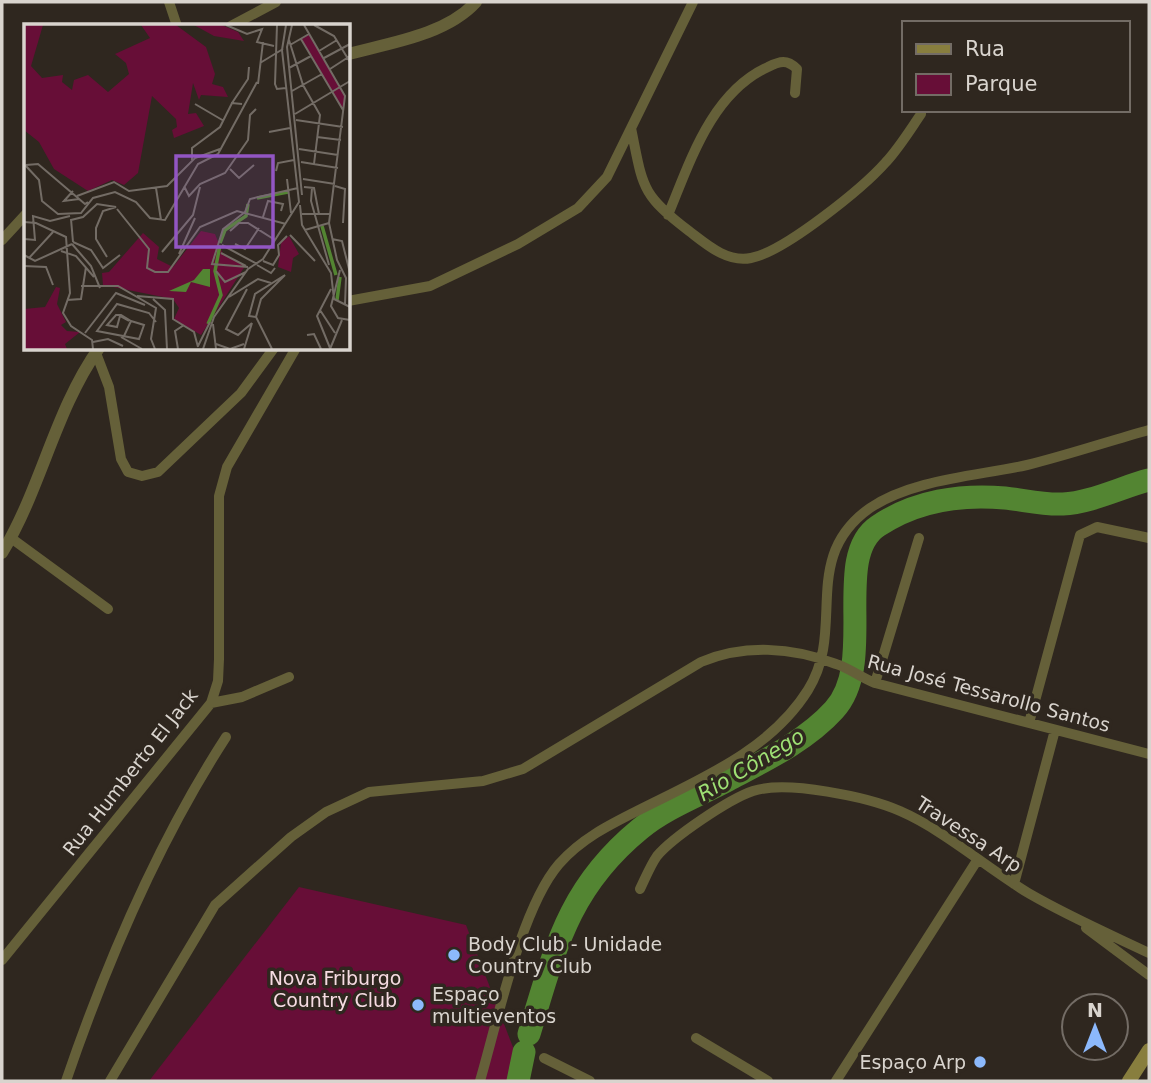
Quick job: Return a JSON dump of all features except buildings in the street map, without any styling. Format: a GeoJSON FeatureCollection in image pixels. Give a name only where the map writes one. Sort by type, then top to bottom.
{"type":"FeatureCollection","features":[{"type":"Feature","properties":{"kind":"main road"},"geometry":{"type":"LineString","coordinates":[[1129,1081],[1149,1050]]}},
{"type":"Feature","properties":{"kind":"street"},"geometry":{"type":"LineString","coordinates":[[169,2],[176,24]]}},
{"type":"Feature","properties":{"kind":"street"},"geometry":{"type":"LineString","coordinates":[[235,24],[276,2]]}},
{"type":"Feature","properties":{"kind":"street"},"geometry":{"type":"LineString","coordinates":[[350,53],[428,32],[450,21],[476,2]]}},
{"type":"Feature","properties":{"kind":"street"},"geometry":{"type":"LineString","coordinates":[[350,301],[430,286],[518,244],[578,208],[607,177],[693,2]]}},
{"type":"Feature","properties":{"kind":"street"},"geometry":{"type":"LineString","coordinates":[[668,215],[699,142],[722,103],[761,70],[780,61],[790,62],[797,69],[795,93]]}},
{"type":"Feature","properties":{"kind":"street"},"geometry":{"type":"LineString","coordinates":[[631,128],[642,181],[653,203],[710,247],[728,256],[750,258],[783,243],[846,198],[887,162],[921,114]]}},
{"type":"Feature","properties":{"kind":"street"},"geometry":{"type":"LineString","coordinates":[[2,240],[24,216]]}},
{"type":"Feature","properties":{"kind":"street"},"geometry":{"type":"LineString","coordinates":[[97,350],[109,387],[121,459],[128,472],[142,476],[158,472],[210,425],[241,393],[273,350]]}},
{"type":"Feature","properties":{"kind":"street"},"geometry":{"type":"LineString","coordinates":[[2,554],[67,405],[97,350]]}},
{"type":"Feature","properties":{"kind":"street","name":"Rua Humberto El Jack"},"geometry":{"type":"LineString","coordinates":[[2,960],[211,703],[218,681],[219,659],[219,496],[227,467],[295,350]]}},
{"type":"Feature","properties":{"kind":"street"},"geometry":{"type":"LineString","coordinates":[[480,1081],[533,904],[559,864],[594,833],[754,748],[782,723],[808,691],[822,660],[830,561],[848,526],[872,507],[931,482],[1027,465],[1149,430]]}},
{"type":"Feature","properties":{"kind":"street"},"geometry":{"type":"LineString","coordinates":[[1028,723],[1080,535],[1097,527],[1149,538]]}},
{"type":"Feature","properties":{"kind":"street"},"geometry":{"type":"LineString","coordinates":[[11,538],[108,609]]}},
{"type":"Feature","properties":{"kind":"street"},"geometry":{"type":"LineString","coordinates":[[875,683],[919,538]]}},
{"type":"Feature","properties":{"kind":"street","name":"Rua José Tessarollo Santos"},"geometry":{"type":"LineString","coordinates":[[110,1081],[215,905],[258,864],[326,812],[369,792],[483,781],[523,769],[701,662],[723,653],[777,650],[822,660],[837,664],[875,683],[1149,754]]}},
{"type":"Feature","properties":{"kind":"street"},"geometry":{"type":"LineString","coordinates":[[211,703],[242,697],[289,677]]}},
{"type":"Feature","properties":{"kind":"street"},"geometry":{"type":"LineString","coordinates":[[1014,884],[1055,730]]}},
{"type":"Feature","properties":{"kind":"street"},"geometry":{"type":"LineString","coordinates":[[66,1081],[138,904],[203,772],[226,737]]}},
{"type":"Feature","properties":{"kind":"street","name":"Travessa Arp"},"geometry":{"type":"LineString","coordinates":[[640,889],[656,858],[675,838],[753,791],[778,787],[855,798],[900,811],[1063,912],[1149,953]]}},
{"type":"Feature","properties":{"kind":"street"},"geometry":{"type":"LineString","coordinates":[[836,1081],[978,859]]}},
{"type":"Feature","properties":{"kind":"street","name":"Travessa Arp"},"geometry":{"type":"LineString","coordinates":[[1063,912],[1149,975]]}},
{"type":"Feature","properties":{"kind":"street"},"geometry":{"type":"LineString","coordinates":[[696,1038],[768,1081]]}},
{"type":"Feature","properties":{"kind":"street"},"geometry":{"type":"LineString","coordinates":[[544,1058],[590,1081]]}},
{"type":"Feature","properties":{"kind":"green space","name":"Nova Friburgo Country Club"},"geometry":{"type":"Polygon","coordinates":[[[299,887],[466,925],[526,1081],[149,1081],[299,887]]]}},
{"type":"Feature","properties":{"kind":"waterway","name":"Rio Cônego"},"geometry":{"type":"LineString","coordinates":[[529,1034],[547,974],[567,922],[580,897],[616,851],[660,815],[784,750],[834,710],[847,690],[853,666],[857,561],[864,541],[878,526],[892,517],[939,501],[988,497],[1063,504],[1095,498],[1149,480]]}},
{"type":"Feature","properties":{"kind":"waterway","name":"Rio Cônego"},"geometry":{"type":"LineString","coordinates":[[518,1081],[524,1052]]}},
{"type":"Feature","properties":{"kind":"place","name":"Body Club - Unidade Country Club"},"geometry":{"type":"Point","coordinates":[454,955]}},
{"type":"Feature","properties":{"kind":"place","name":"Espaço multieventos"},"geometry":{"type":"Point","coordinates":[418,1005]}},
{"type":"Feature","properties":{"kind":"place","name":"Espaço Arp"},"geometry":{"type":"Point","coordinates":[980,1062]}}]}
